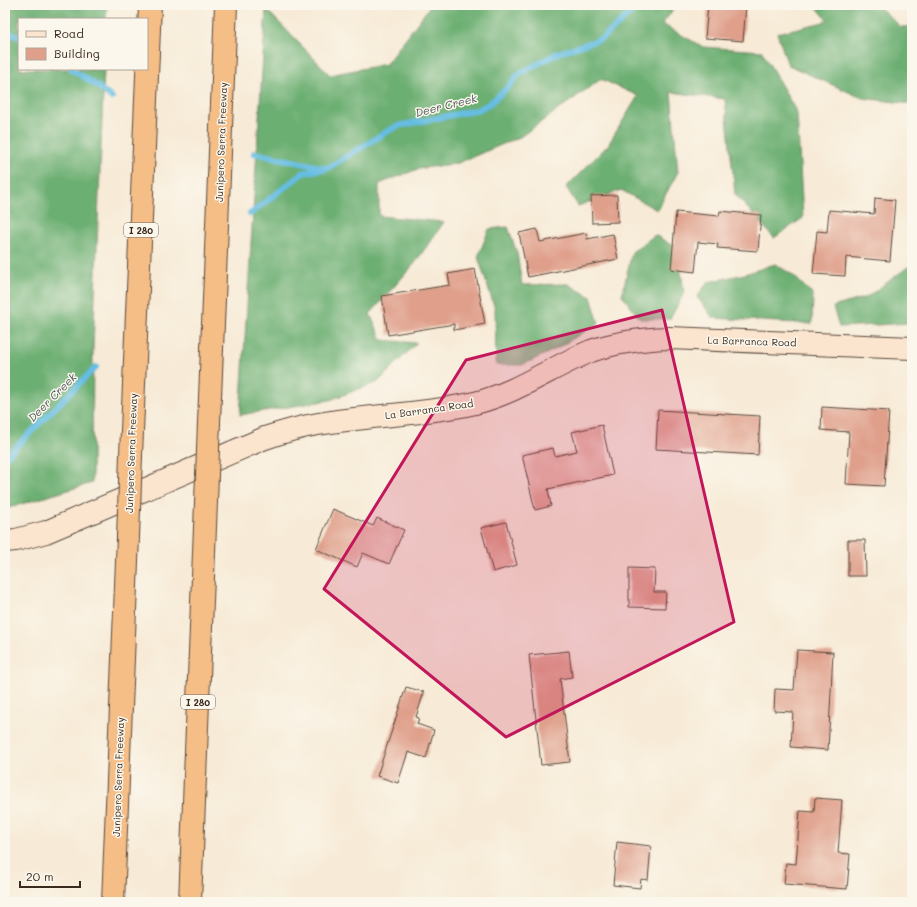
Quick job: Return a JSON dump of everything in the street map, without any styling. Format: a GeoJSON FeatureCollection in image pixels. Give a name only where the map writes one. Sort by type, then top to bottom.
{"type":"FeatureCollection","features":[{"type":"Feature","properties":{"kind":"highway","name":"Junipero Serra Freeway"},"geometry":{"type":"LineString","coordinates":[[148,52],[150,5]]}},
{"type":"Feature","properties":{"kind":"highway","name":"Junipero Serra Freeway"},"geometry":{"type":"LineString","coordinates":[[190,902],[226,5]]}},
{"type":"Feature","properties":{"kind":"highway","name":"Junipero Serra Freeway"},"geometry":{"type":"LineString","coordinates":[[113,902],[147,70]]}},
{"type":"Feature","properties":{"kind":"street","name":"La Barranca Road"},"geometry":{"type":"LineString","coordinates":[[5,541],[16,540],[46,532],[272,436],[292,429],[318,424],[476,403],[500,395],[591,351],[616,344],[640,340],[668,338],[912,348]]}},
{"type":"Feature","properties":{"kind":"highlighted area"},"geometry":{"type":"Polygon","coordinates":[[[662,310],[734,622],[506,737],[324,589],[466,360],[662,310]]]}},
{"type":"Feature","properties":{"kind":"green space"},"geometry":{"type":"Polygon","coordinates":[[[5,5],[107,5],[106,18],[18,18],[18,70],[104,70],[93,348],[92,483],[5,509],[5,5]]]}},
{"type":"Feature","properties":{"kind":"green space"},"geometry":{"type":"Polygon","coordinates":[[[431,5],[677,5],[662,24],[703,47],[762,51],[797,113],[803,218],[774,238],[735,194],[725,99],[671,92],[678,172],[657,210],[621,190],[578,206],[566,187],[608,145],[638,96],[601,79],[520,137],[458,163],[418,169],[379,184],[379,216],[444,222],[415,263],[370,314],[382,340],[417,343],[378,382],[330,400],[240,415],[266,9],[330,75],[386,64],[431,5]]]}},
{"type":"Feature","properties":{"kind":"green space"},"geometry":{"type":"Polygon","coordinates":[[[815,5],[877,5],[901,27],[912,26],[912,104],[862,98],[788,65],[777,33],[828,21],[815,5]]]}},
{"type":"Feature","properties":{"kind":"green space"},"geometry":{"type":"Polygon","coordinates":[[[508,227],[517,253],[522,285],[568,284],[591,297],[599,323],[554,350],[522,365],[496,365],[495,309],[478,257],[489,229],[508,227]]]}},
{"type":"Feature","properties":{"kind":"green space"},"geometry":{"type":"Polygon","coordinates":[[[655,235],[678,249],[684,293],[670,319],[640,319],[622,295],[632,252],[655,235]]]}},
{"type":"Feature","properties":{"kind":"green space"},"geometry":{"type":"Polygon","coordinates":[[[775,264],[793,275],[813,295],[812,324],[713,318],[697,297],[708,282],[745,274],[775,264]]]}},
{"type":"Feature","properties":{"kind":"green space"},"geometry":{"type":"Polygon","coordinates":[[[912,264],[912,323],[839,327],[833,307],[867,297],[912,264]]]}},
{"type":"Feature","properties":{"kind":"building"},"geometry":{"type":"Polygon","coordinates":[[[708,5],[746,5],[743,41],[705,38],[708,5]]]}},
{"type":"Feature","properties":{"kind":"building"},"geometry":{"type":"Polygon","coordinates":[[[617,195],[618,222],[592,223],[591,196],[617,195]]]}},
{"type":"Feature","properties":{"kind":"building"},"geometry":{"type":"Polygon","coordinates":[[[875,198],[895,200],[890,261],[846,257],[845,276],[813,274],[817,231],[827,232],[829,210],[874,214],[875,198]]]}},
{"type":"Feature","properties":{"kind":"building"},"geometry":{"type":"Polygon","coordinates":[[[720,211],[761,215],[758,251],[717,248],[718,244],[698,242],[695,272],[671,269],[676,212],[719,216],[720,211]]]}},
{"type":"Feature","properties":{"kind":"building"},"geometry":{"type":"Polygon","coordinates":[[[537,229],[540,242],[586,233],[587,239],[613,234],[618,259],[528,277],[519,233],[537,229]]]}},
{"type":"Feature","properties":{"kind":"building"},"geometry":{"type":"Polygon","coordinates":[[[475,269],[485,324],[454,330],[454,324],[388,335],[382,296],[450,285],[448,274],[475,269]]]}},
{"type":"Feature","properties":{"kind":"building"},"geometry":{"type":"Polygon","coordinates":[[[822,407],[889,411],[884,486],[846,484],[849,432],[821,430],[822,407]]]}},
{"type":"Feature","properties":{"kind":"building"},"geometry":{"type":"Polygon","coordinates":[[[658,410],[760,416],[758,455],[656,449],[658,410]]]}},
{"type":"Feature","properties":{"kind":"building"},"geometry":{"type":"Polygon","coordinates":[[[602,425],[613,475],[548,489],[551,506],[535,510],[522,455],[553,448],[555,456],[577,451],[572,432],[602,425]]]}},
{"type":"Feature","properties":{"kind":"building"},"geometry":{"type":"Polygon","coordinates":[[[333,509],[373,526],[377,518],[404,530],[389,564],[363,553],[357,567],[316,549],[333,509]]]}},
{"type":"Feature","properties":{"kind":"building"},"geometry":{"type":"Polygon","coordinates":[[[506,522],[517,565],[493,572],[481,528],[506,522]]]}},
{"type":"Feature","properties":{"kind":"building"},"geometry":{"type":"Polygon","coordinates":[[[848,540],[865,540],[866,576],[848,576],[848,540]]]}},
{"type":"Feature","properties":{"kind":"building"},"geometry":{"type":"Polygon","coordinates":[[[629,568],[655,569],[654,592],[666,592],[665,608],[629,607],[629,568]]]}},
{"type":"Feature","properties":{"kind":"building"},"geometry":{"type":"Polygon","coordinates":[[[797,650],[833,652],[828,750],[791,747],[793,712],[774,711],[775,689],[794,690],[797,650]]]}},
{"type":"Feature","properties":{"kind":"building"},"geometry":{"type":"Polygon","coordinates":[[[569,651],[572,677],[560,679],[570,762],[541,765],[529,655],[569,651]]]}},
{"type":"Feature","properties":{"kind":"building"},"geometry":{"type":"Polygon","coordinates":[[[406,687],[424,692],[416,717],[419,718],[417,724],[434,730],[426,758],[408,752],[398,783],[377,776],[406,687]]]}},
{"type":"Feature","properties":{"kind":"building"},"geometry":{"type":"Polygon","coordinates":[[[815,798],[842,800],[838,853],[850,854],[847,889],[784,884],[786,863],[796,864],[800,811],[814,812],[815,798]]]}},
{"type":"Feature","properties":{"kind":"building"},"geometry":{"type":"Polygon","coordinates":[[[617,842],[651,846],[648,880],[641,879],[640,888],[613,885],[617,842]]]}},
{"type":"Feature","properties":{"kind":"waterway","name":"Deer Creek"},"geometry":{"type":"LineString","coordinates":[[250,214],[303,173],[328,168],[398,126],[477,110],[489,104],[507,88],[519,74],[558,53],[601,39],[632,11],[641,5]]}},
{"type":"Feature","properties":{"kind":"waterway"},"geometry":{"type":"LineString","coordinates":[[5,31],[18,37]]}},
{"type":"Feature","properties":{"kind":"waterway"},"geometry":{"type":"LineString","coordinates":[[73,70],[96,85],[112,98]]}},
{"type":"Feature","properties":{"kind":"waterway"},"geometry":{"type":"LineString","coordinates":[[254,153],[325,168]]}},
{"type":"Feature","properties":{"kind":"waterway","name":"Deer Creek"},"geometry":{"type":"LineString","coordinates":[[5,458],[96,367]]}}]}
